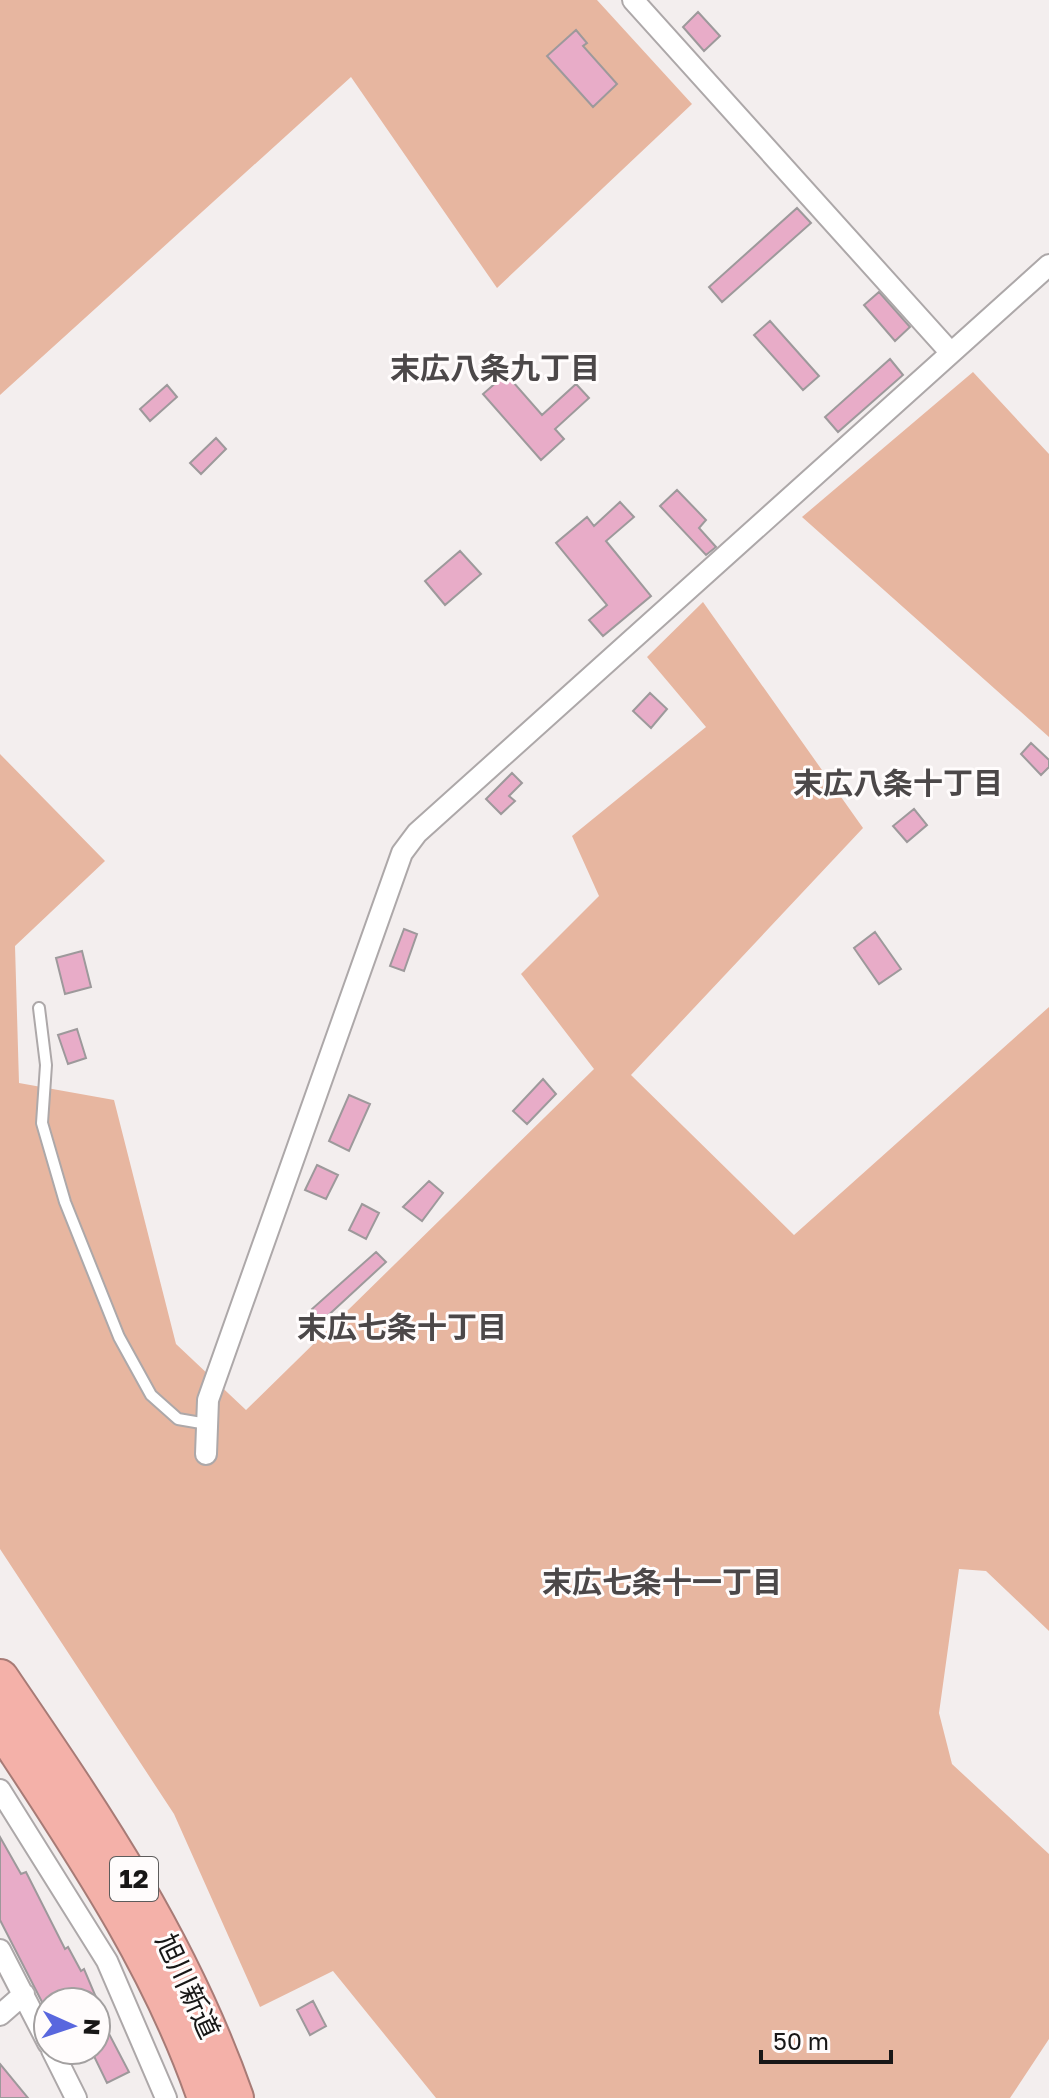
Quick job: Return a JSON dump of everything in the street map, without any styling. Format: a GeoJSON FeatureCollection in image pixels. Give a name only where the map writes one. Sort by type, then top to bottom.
{"type":"FeatureCollection","features":[{"type":"Feature","properties":{"kind":"highway","name":"旭川新道"},"geometry":{"type":"LineString","coordinates":[[0,1678],[89,1809],[166,1936],[194,1991],[235,2098]]}},
{"type":"Feature","properties":{"kind":"highway","name":"旭川新道"},"geometry":{"type":"LineString","coordinates":[[0,1725],[40,1818],[111,1899],[160,1988],[206,2098]]}},
{"type":"Feature","properties":{"kind":"street"},"geometry":{"type":"LineString","coordinates":[[633,0],[951,353]]}},
{"type":"Feature","properties":{"kind":"street"},"geometry":{"type":"LineString","coordinates":[[206,1454],[208,1400],[402,853],[428,822],[1049,265]]}},
{"type":"Feature","properties":{"kind":"street"},"geometry":{"type":"LineString","coordinates":[[0,1790],[40,1818],[107,1961],[166,2098]]}},
{"type":"Feature","properties":{"kind":"street"},"geometry":{"type":"LineString","coordinates":[[0,1950],[32,2010]]}},
{"type":"Feature","properties":{"kind":"street"},"geometry":{"type":"LineString","coordinates":[[0,2015],[24,1994]]}},
{"type":"Feature","properties":{"kind":"street"},"geometry":{"type":"LineString","coordinates":[[60,2066],[76,2098]]}},
{"type":"Feature","properties":{"kind":"lane"},"geometry":{"type":"LineString","coordinates":[[39,1008],[46,1065],[42,1123],[65,1202],[119,1337],[151,1395],[178,1419],[207,1424]]}},
{"type":"Feature","properties":{"kind":"shaded area"},"geometry":{"type":"Polygon","coordinates":[[[0,0],[597,0],[692,104],[497,288],[351,77],[0,395],[0,0]]]}},
{"type":"Feature","properties":{"kind":"shaded area"},"geometry":{"type":"Polygon","coordinates":[[[973,372],[1049,454],[1049,737],[802,517],[973,372]]]}},
{"type":"Feature","properties":{"kind":"shaded area"},"geometry":{"type":"Polygon","coordinates":[[[703,602],[863,828],[631,1075],[794,1235],[1049,1007],[1049,1631],[986,1571],[959,1569],[939,1713],[952,1764],[1049,1854],[1049,2039],[1010,2098],[436,2098],[333,1971],[260,2007],[174,1814],[0,1549],[0,754],[105,861],[15,946],[19,1083],[114,1100],[176,1344],[246,1410],[594,1069],[521,974],[599,896],[572,836],[706,727],[647,657],[703,602]]]}},
{"type":"Feature","properties":{"kind":"building"},"geometry":{"type":"Polygon","coordinates":[[[698,12],[720,36],[704,51],[683,27],[698,12]]]}},
{"type":"Feature","properties":{"kind":"building"},"geometry":{"type":"Polygon","coordinates":[[[576,30],[587,43],[583,46],[617,84],[593,107],[547,56],[576,30]]]}},
{"type":"Feature","properties":{"kind":"building"},"geometry":{"type":"Polygon","coordinates":[[[797,208],[811,223],[722,302],[709,287],[797,208]]]}},
{"type":"Feature","properties":{"kind":"building"},"geometry":{"type":"Polygon","coordinates":[[[879,292],[910,327],[895,341],[864,305],[879,292]]]}},
{"type":"Feature","properties":{"kind":"building"},"geometry":{"type":"Polygon","coordinates":[[[770,321],[819,376],[803,390],[754,335],[770,321]]]}},
{"type":"Feature","properties":{"kind":"building"},"geometry":{"type":"Polygon","coordinates":[[[890,359],[903,375],[838,432],[825,417],[890,359]]]}},
{"type":"Feature","properties":{"kind":"building"},"geometry":{"type":"Polygon","coordinates":[[[506,374],[542,415],[576,384],[589,398],[555,429],[564,439],[541,460],[483,394],[506,374]]]}},
{"type":"Feature","properties":{"kind":"building"},"geometry":{"type":"Polygon","coordinates":[[[167,385],[177,397],[150,421],[140,409],[167,385]]]}},
{"type":"Feature","properties":{"kind":"building"},"geometry":{"type":"Polygon","coordinates":[[[216,438],[226,449],[201,474],[190,463],[216,438]]]}},
{"type":"Feature","properties":{"kind":"building"},"geometry":{"type":"Polygon","coordinates":[[[677,490],[706,520],[699,528],[716,547],[706,555],[660,506],[677,490]]]}},
{"type":"Feature","properties":{"kind":"building"},"geometry":{"type":"Polygon","coordinates":[[[620,502],[634,517],[606,541],[651,596],[603,636],[589,620],[607,605],[556,543],[587,517],[594,526],[620,502]]]}},
{"type":"Feature","properties":{"kind":"building"},"geometry":{"type":"Polygon","coordinates":[[[460,551],[481,574],[445,605],[425,581],[460,551]]]}},
{"type":"Feature","properties":{"kind":"building"},"geometry":{"type":"Polygon","coordinates":[[[650,693],[667,709],[651,728],[633,711],[650,693]]]}},
{"type":"Feature","properties":{"kind":"building"},"geometry":{"type":"Polygon","coordinates":[[[1031,743],[1049,760],[1049,767],[1041,775],[1021,754],[1031,743]]]}},
{"type":"Feature","properties":{"kind":"building"},"geometry":{"type":"Polygon","coordinates":[[[512,773],[522,783],[509,796],[515,801],[501,814],[486,799],[512,773]]]}},
{"type":"Feature","properties":{"kind":"building"},"geometry":{"type":"Polygon","coordinates":[[[914,809],[927,825],[907,842],[893,826],[914,809]]]}},
{"type":"Feature","properties":{"kind":"building"},"geometry":{"type":"Polygon","coordinates":[[[404,929],[417,934],[404,971],[390,966],[404,929]]]}},
{"type":"Feature","properties":{"kind":"building"},"geometry":{"type":"Polygon","coordinates":[[[875,932],[901,969],[879,984],[854,948],[875,932]]]}},
{"type":"Feature","properties":{"kind":"building"},"geometry":{"type":"Polygon","coordinates":[[[82,951],[91,987],[65,994],[56,958],[82,951]]]}},
{"type":"Feature","properties":{"kind":"building"},"geometry":{"type":"Polygon","coordinates":[[[77,1029],[86,1058],[68,1064],[58,1035],[77,1029]]]}},
{"type":"Feature","properties":{"kind":"building"},"geometry":{"type":"Polygon","coordinates":[[[543,1079],[556,1094],[527,1124],[513,1111],[543,1079]]]}},
{"type":"Feature","properties":{"kind":"building"},"geometry":{"type":"Polygon","coordinates":[[[349,1095],[370,1104],[349,1151],[329,1141],[349,1095]]]}},
{"type":"Feature","properties":{"kind":"building"},"geometry":{"type":"Polygon","coordinates":[[[317,1165],[338,1175],[326,1199],[305,1190],[317,1165]]]}},
{"type":"Feature","properties":{"kind":"building"},"geometry":{"type":"Polygon","coordinates":[[[429,1181],[443,1193],[422,1221],[403,1207],[429,1181]]]}},
{"type":"Feature","properties":{"kind":"building"},"geometry":{"type":"Polygon","coordinates":[[[362,1204],[379,1213],[366,1239],[349,1230],[362,1204]]]}},
{"type":"Feature","properties":{"kind":"building"},"geometry":{"type":"Polygon","coordinates":[[[376,1252],[386,1262],[322,1321],[312,1309],[376,1252]]]}},
{"type":"Feature","properties":{"kind":"building"},"geometry":{"type":"Polygon","coordinates":[[[0,1837],[21,1874],[26,1872],[65,1949],[68,1947],[81,1971],[84,1969],[91,1986],[34,1986],[0,1920],[0,1837]]]}},
{"type":"Feature","properties":{"kind":"building"},"geometry":{"type":"Polygon","coordinates":[[[313,2001],[326,2026],[310,2035],[297,2010],[313,2001]]]}},
{"type":"Feature","properties":{"kind":"building"},"geometry":{"type":"Polygon","coordinates":[[[112,2040],[129,2072],[107,2083],[99,2066],[112,2066],[112,2040]]]}},
{"type":"Feature","properties":{"kind":"building"},"geometry":{"type":"Polygon","coordinates":[[[0,2064],[28,2098],[0,2098],[0,2064]]]}},
{"type":"Feature","properties":{"kind":"district","name":"末広八条九丁目"},"geometry":{"type":"Point","coordinates":[495,369]}},
{"type":"Feature","properties":{"kind":"district","name":"末広八条十丁目"},"geometry":{"type":"Point","coordinates":[898,784]}},
{"type":"Feature","properties":{"kind":"district","name":"末広七条十丁目"},"geometry":{"type":"Point","coordinates":[402,1328]}},
{"type":"Feature","properties":{"kind":"district","name":"末広七条十一丁目"},"geometry":{"type":"Point","coordinates":[662,1583]}}]}
